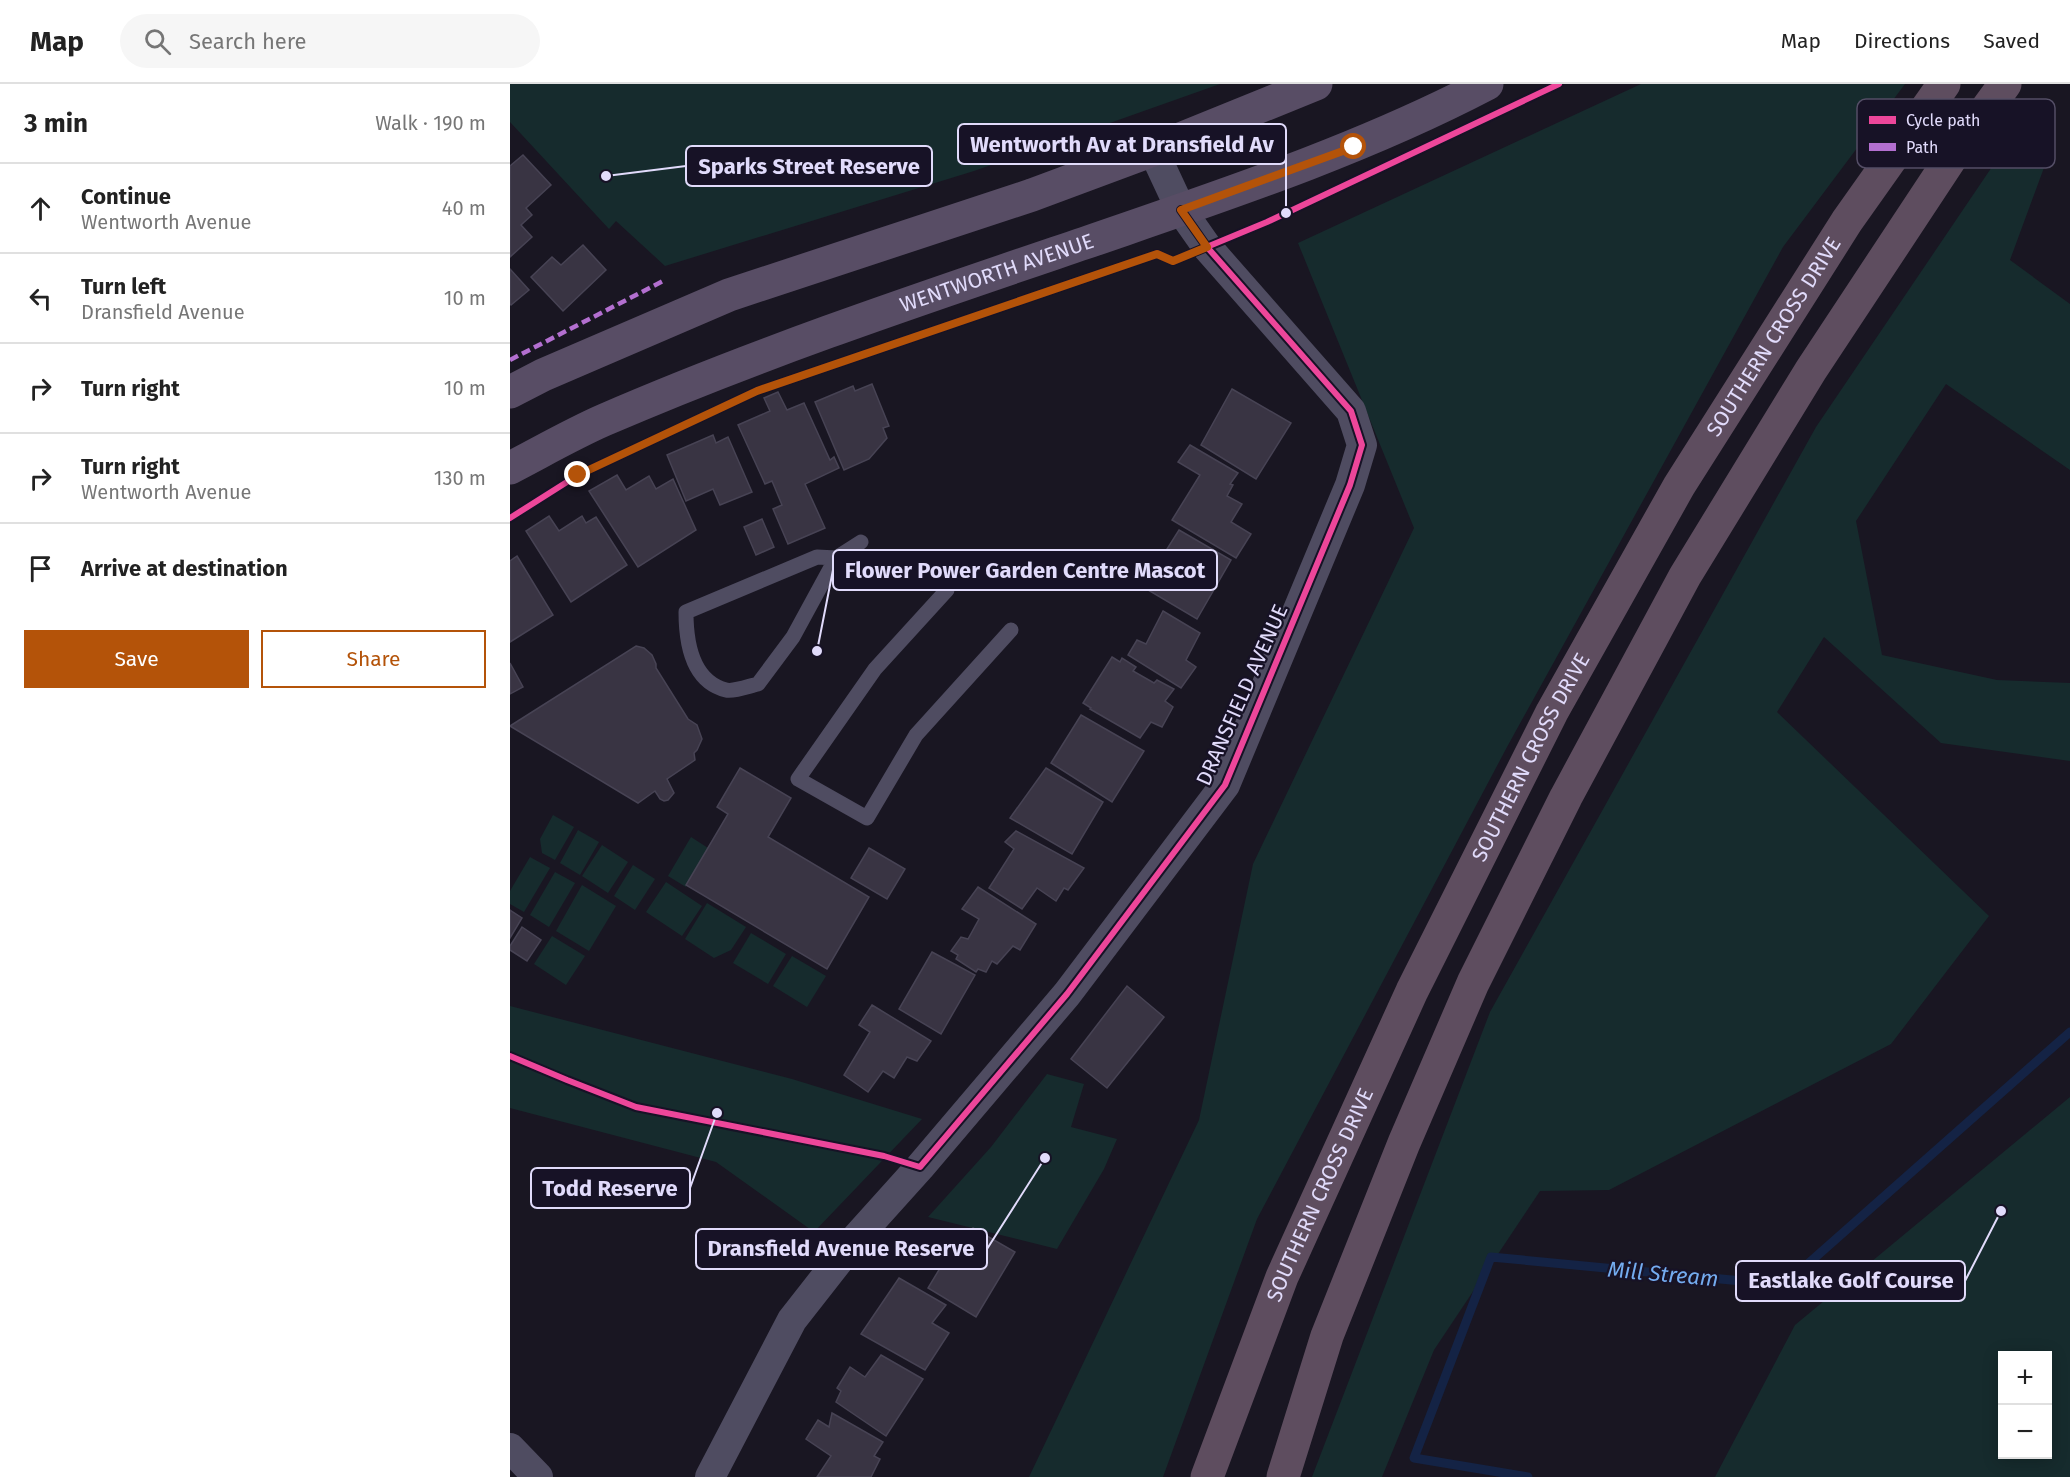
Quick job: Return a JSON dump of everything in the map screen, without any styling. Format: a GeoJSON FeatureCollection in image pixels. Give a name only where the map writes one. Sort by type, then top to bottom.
{"type":"FeatureCollection","features":[{"type":"Feature","properties":{"kind":"highway","name":"SOUTHERN CROSS DRIVE"},"geometry":{"type":"LineString","coordinates":[[1933,99],[1944,84]]}},
{"type":"Feature","properties":{"kind":"highway"},"geometry":{"type":"LineString","coordinates":[[1994,99],[2005,84]]}},
{"type":"Feature","properties":{"kind":"highway","name":"SOUTHERN CROSS DRIVE"},"geometry":{"type":"LineString","coordinates":[[1207,1477],[1282,1277],[1412,992],[1552,712],[1679,486],[1847,221],[1885,168]]}},
{"type":"Feature","properties":{"kind":"highway"},"geometry":{"type":"LineString","coordinates":[[1283,1477],[1327,1336],[1404,1143],[1473,983],[1566,796],[1685,576],[1811,370],[1944,168]]}},
{"type":"Feature","properties":{"kind":"main road"},"geometry":{"type":"LineString","coordinates":[[510,392],[543,375],[729,295],[936,228],[1153,150],[1316,84]]}},
{"type":"Feature","properties":{"kind":"main road","name":"WENTWORTH AVENUE"},"geometry":{"type":"LineString","coordinates":[[510,468],[602,421],[777,350],[1181,210],[1354,147],[1487,84]]}},
{"type":"Feature","properties":{"kind":"street","name":"DRANSFIELD AVENUE"},"geometry":{"type":"LineString","coordinates":[[710,1477],[792,1320],[857,1237],[920,1167],[1067,994],[1225,785],[1350,485],[1362,445],[1351,411],[1214,255],[1181,210],[1153,150]]}},
{"type":"Feature","properties":{"kind":"street"},"geometry":{"type":"LineString","coordinates":[[510,1448],[538,1477]]}},
{"type":"Feature","properties":{"kind":"lane"},"geometry":{"type":"LineString","coordinates":[[836,558],[817,557],[686,612],[689,652],[697,668],[710,681],[727,691],[758,684],[793,637],[836,558],[861,542]]}},
{"type":"Feature","properties":{"kind":"lane"},"geometry":{"type":"LineString","coordinates":[[947,590],[874,669],[798,779],[867,818],[916,735],[1011,630]]}},
{"type":"Feature","properties":{"kind":"green space"},"geometry":{"type":"Polygon","coordinates":[[[510,84],[1220,84],[974,171],[665,266],[616,221],[609,229],[510,122],[510,84]]]}},
{"type":"Feature","properties":{"kind":"green space"},"geometry":{"type":"Polygon","coordinates":[[[1641,84],[1905,84],[1894,99],[1857,99],[1857,148],[1783,247],[1507,747],[1257,1219],[1163,1477],[1029,1477],[1199,1120],[1253,864],[1414,528],[1298,243],[1641,84]]]}},
{"type":"Feature","properties":{"kind":"green space"},"geometry":{"type":"Polygon","coordinates":[[[1991,168],[2044,168],[2010,260],[2070,304],[2070,470],[1946,384],[1856,521],[1882,655],[1997,680],[2070,683],[2070,761],[1941,743],[1824,637],[1777,712],[1989,916],[1891,1044],[1609,1190],[1540,1191],[1434,1350],[1382,1477],[1312,1477],[1490,1012],[1816,427],[1991,168]]]}},
{"type":"Feature","properties":{"kind":"green space"},"geometry":{"type":"Polygon","coordinates":[[[553,815],[574,827],[555,860],[542,853],[540,839],[553,815]]]}},
{"type":"Feature","properties":{"kind":"green space"},"geometry":{"type":"Polygon","coordinates":[[[578,830],[599,842],[580,875],[560,863],[578,830]]]}},
{"type":"Feature","properties":{"kind":"green space"},"geometry":{"type":"Polygon","coordinates":[[[691,837],[708,848],[686,887],[668,876],[691,837]]]}},
{"type":"Feature","properties":{"kind":"green space"},"geometry":{"type":"Polygon","coordinates":[[[602,845],[628,862],[608,893],[582,876],[602,845]]]}},
{"type":"Feature","properties":{"kind":"green space"},"geometry":{"type":"Polygon","coordinates":[[[530,857],[550,868],[524,912],[510,904],[510,891],[530,857]]]}},
{"type":"Feature","properties":{"kind":"green space"},"geometry":{"type":"Polygon","coordinates":[[[633,865],[655,879],[635,910],[614,896],[633,865]]]}},
{"type":"Feature","properties":{"kind":"green space"},"geometry":{"type":"Polygon","coordinates":[[[555,872],[575,883],[549,927],[530,915],[555,872]]]}},
{"type":"Feature","properties":{"kind":"green space"},"geometry":{"type":"Polygon","coordinates":[[[666,882],[702,906],[682,936],[646,912],[666,882]]]}},
{"type":"Feature","properties":{"kind":"green space"},"geometry":{"type":"Polygon","coordinates":[[[582,885],[616,906],[589,951],[556,931],[582,885]]]}},
{"type":"Feature","properties":{"kind":"green space"},"geometry":{"type":"Polygon","coordinates":[[[707,903],[746,927],[731,950],[714,958],[685,939],[707,903]]]}},
{"type":"Feature","properties":{"kind":"green space"},"geometry":{"type":"Polygon","coordinates":[[[751,933],[786,954],[768,984],[733,963],[751,933]]]}},
{"type":"Feature","properties":{"kind":"green space"},"geometry":{"type":"Polygon","coordinates":[[[552,936],[585,956],[566,985],[534,964],[552,936]]]}},
{"type":"Feature","properties":{"kind":"green space"},"geometry":{"type":"Polygon","coordinates":[[[792,956],[826,976],[807,1007],[773,986],[792,956]]]}},
{"type":"Feature","properties":{"kind":"green space"},"geometry":{"type":"Polygon","coordinates":[[[510,1006],[792,1079],[922,1119],[814,1232],[716,1162],[510,1108],[510,1006]]]}},
{"type":"Feature","properties":{"kind":"green space"},"geometry":{"type":"Polygon","coordinates":[[[1047,1074],[1084,1084],[1071,1127],[1117,1139],[1104,1169],[1057,1249],[928,1217],[991,1147],[1047,1074]]]}},
{"type":"Feature","properties":{"kind":"green space"},"geometry":{"type":"Polygon","coordinates":[[[2070,1097],[2070,1477],[1715,1477],[1795,1325],[2070,1097]]]}},
{"type":"Feature","properties":{"kind":"building"},"geometry":{"type":"Polygon","coordinates":[[[523,155],[551,185],[526,208],[532,215],[521,225],[532,237],[510,257],[510,166],[523,155]]]}},
{"type":"Feature","properties":{"kind":"building"},"geometry":{"type":"Polygon","coordinates":[[[583,245],[606,270],[563,311],[531,277],[552,257],[561,265],[583,245]]]}},
{"type":"Feature","properties":{"kind":"building"},"geometry":{"type":"Polygon","coordinates":[[[510,269],[529,290],[511,305],[510,304],[510,269]]]}},
{"type":"Feature","properties":{"kind":"building"},"geometry":{"type":"Polygon","coordinates":[[[872,384],[889,426],[883,428],[887,438],[869,459],[844,470],[815,402],[853,386],[855,391],[872,384]]]}},
{"type":"Feature","properties":{"kind":"building"},"geometry":{"type":"Polygon","coordinates":[[[1232,389],[1291,423],[1256,479],[1201,445],[1232,389]]]}},
{"type":"Feature","properties":{"kind":"building"},"geometry":{"type":"Polygon","coordinates":[[[778,392],[787,410],[804,403],[830,460],[834,457],[839,468],[805,484],[825,528],[788,544],[773,509],[782,505],[772,481],[765,484],[738,425],[770,411],[764,398],[778,392]]]}},
{"type":"Feature","properties":{"kind":"building"},"geometry":{"type":"Polygon","coordinates":[[[713,435],[716,443],[728,437],[752,492],[720,505],[713,489],[686,501],[667,455],[713,435]]]}},
{"type":"Feature","properties":{"kind":"building"},"geometry":{"type":"Polygon","coordinates":[[[1190,445],[1238,473],[1230,484],[1233,485],[1227,496],[1242,504],[1231,522],[1251,534],[1236,558],[1172,520],[1200,475],[1178,462],[1190,445]]]}},
{"type":"Feature","properties":{"kind":"building"},"geometry":{"type":"Polygon","coordinates":[[[617,475],[626,490],[649,476],[656,489],[673,479],[696,530],[638,567],[589,491],[617,475]]]}},
{"type":"Feature","properties":{"kind":"building"},"geometry":{"type":"Polygon","coordinates":[[[549,516],[559,531],[582,516],[586,523],[596,517],[627,565],[571,602],[526,531],[549,516]]]}},
{"type":"Feature","properties":{"kind":"building"},"geometry":{"type":"Polygon","coordinates":[[[762,519],[774,547],[756,555],[744,527],[762,519]]]}},
{"type":"Feature","properties":{"kind":"building"},"geometry":{"type":"Polygon","coordinates":[[[1179,530],[1231,560],[1197,619],[1143,587],[1179,530]]]}},
{"type":"Feature","properties":{"kind":"building"},"geometry":{"type":"Polygon","coordinates":[[[517,556],[553,615],[510,642],[510,561],[517,556]]]}},
{"type":"Feature","properties":{"kind":"building"},"geometry":{"type":"Polygon","coordinates":[[[1163,611],[1200,633],[1186,660],[1196,667],[1181,688],[1128,655],[1137,640],[1146,644],[1163,611]]]}},
{"type":"Feature","properties":{"kind":"building"},"geometry":{"type":"Polygon","coordinates":[[[636,646],[644,648],[652,655],[656,668],[688,719],[697,725],[702,739],[694,753],[695,760],[667,779],[674,793],[664,801],[655,791],[638,803],[510,726],[636,646]]]}},
{"type":"Feature","properties":{"kind":"building"},"geometry":{"type":"Polygon","coordinates":[[[1112,657],[1120,662],[1122,658],[1136,667],[1133,671],[1154,683],[1157,680],[1174,689],[1165,701],[1173,707],[1162,727],[1151,722],[1140,738],[1083,703],[1112,657]]]}},
{"type":"Feature","properties":{"kind":"building"},"geometry":{"type":"Polygon","coordinates":[[[510,663],[523,687],[510,694],[510,663]]]}},
{"type":"Feature","properties":{"kind":"building"},"geometry":{"type":"Polygon","coordinates":[[[1081,715],[1144,751],[1112,802],[1051,763],[1081,715]]]}},
{"type":"Feature","properties":{"kind":"building"},"geometry":{"type":"Polygon","coordinates":[[[740,768],[791,798],[768,837],[869,897],[827,969],[686,885],[728,814],[717,807],[740,768]]]}},
{"type":"Feature","properties":{"kind":"building"},"geometry":{"type":"Polygon","coordinates":[[[1046,768],[1103,802],[1072,854],[1010,818],[1046,768]]]}},
{"type":"Feature","properties":{"kind":"building"},"geometry":{"type":"Polygon","coordinates":[[[1016,831],[1084,868],[1068,890],[1064,888],[1056,901],[1037,888],[1022,909],[989,888],[1014,849],[1005,842],[1016,831]]]}},
{"type":"Feature","properties":{"kind":"building"},"geometry":{"type":"Polygon","coordinates":[[[869,848],[905,869],[887,899],[851,878],[869,848]]]}},
{"type":"Feature","properties":{"kind":"building"},"geometry":{"type":"Polygon","coordinates":[[[978,887],[1036,924],[1020,950],[1013,946],[997,964],[992,961],[986,972],[978,969],[976,972],[956,959],[958,955],[951,951],[961,937],[968,939],[979,919],[962,909],[978,887]]]}},
{"type":"Feature","properties":{"kind":"building"},"geometry":{"type":"Polygon","coordinates":[[[510,910],[522,918],[510,938],[510,910]]]}},
{"type":"Feature","properties":{"kind":"building"},"geometry":{"type":"Polygon","coordinates":[[[522,927],[541,940],[527,961],[510,950],[510,946],[522,927]]]}},
{"type":"Feature","properties":{"kind":"building"},"geometry":{"type":"Polygon","coordinates":[[[932,952],[975,975],[941,1034],[899,1009],[932,952]]]}},
{"type":"Feature","properties":{"kind":"building"},"geometry":{"type":"Polygon","coordinates":[[[1127,986],[1164,1017],[1107,1088],[1071,1059],[1127,986]]]}},
{"type":"Feature","properties":{"kind":"building"},"geometry":{"type":"Polygon","coordinates":[[[872,1005],[931,1041],[917,1061],[907,1057],[894,1078],[883,1071],[868,1092],[844,1075],[870,1032],[859,1025],[872,1005]]]}},
{"type":"Feature","properties":{"kind":"building"},"geometry":{"type":"Polygon","coordinates":[[[973,1228],[1015,1252],[976,1317],[928,1288],[951,1250],[957,1254],[973,1228]]]}},
{"type":"Feature","properties":{"kind":"building"},"geometry":{"type":"Polygon","coordinates":[[[899,1278],[946,1305],[932,1323],[949,1333],[925,1370],[861,1334],[899,1278]]]}},
{"type":"Feature","properties":{"kind":"building"},"geometry":{"type":"Polygon","coordinates":[[[881,1355],[923,1379],[886,1436],[836,1402],[841,1391],[837,1388],[850,1367],[865,1377],[881,1355]]]}},
{"type":"Feature","properties":{"kind":"building"},"geometry":{"type":"Polygon","coordinates":[[[832,1413],[883,1442],[874,1456],[880,1459],[871,1477],[817,1477],[831,1456],[806,1439],[818,1420],[829,1427],[832,1413]]]}},
{"type":"Feature","properties":{"kind":"waterway","name":"Mill Stream"},"geometry":{"type":"LineString","coordinates":[[1528,1477],[1414,1458],[1491,1257],[1784,1285],[2070,1032]]}},
{"type":"Feature","properties":{"kind":"marked path"},"geometry":{"type":"LineString","coordinates":[[510,360],[665,280]]}},
{"type":"Feature","properties":{"kind":"cycle path"},"geometry":{"type":"LineString","coordinates":[[510,518],[578,475],[757,391],[1157,254],[1173,261],[1267,222],[1559,84]]}},
{"type":"Feature","properties":{"kind":"cycle path"},"geometry":{"type":"LineString","coordinates":[[510,1056],[636,1107],[884,1156],[920,1167],[1067,994],[1225,785],[1350,485],[1362,445],[1351,411],[1207,247],[1181,210]]}},
{"type":"Feature","properties":{"kind":"place","name":"Sparks Street Reserve"},"geometry":{"type":"Point","coordinates":[606,176]}},
{"type":"Feature","properties":{"kind":"place","name":"Wentworth Av at Dransfield Av"},"geometry":{"type":"Point","coordinates":[1286,213]}},
{"type":"Feature","properties":{"kind":"place","name":"Flower Power Garden Centre Mascot"},"geometry":{"type":"Point","coordinates":[817,651]}},
{"type":"Feature","properties":{"kind":"place","name":"Todd Reserve"},"geometry":{"type":"Point","coordinates":[717,1113]}},
{"type":"Feature","properties":{"kind":"place","name":"Dransfield Avenue Reserve"},"geometry":{"type":"Point","coordinates":[1045,1158]}},
{"type":"Feature","properties":{"kind":"place","name":"Eastlake Golf Course"},"geometry":{"type":"Point","coordinates":[2001,1211]}},
{"type":"Feature","properties":{"kind":"route"},"geometry":{"type":"LineString","coordinates":[[578,475],[757,391],[1157,254],[1173,261],[1207,247],[1181,210],[1354,147]]}}]}
